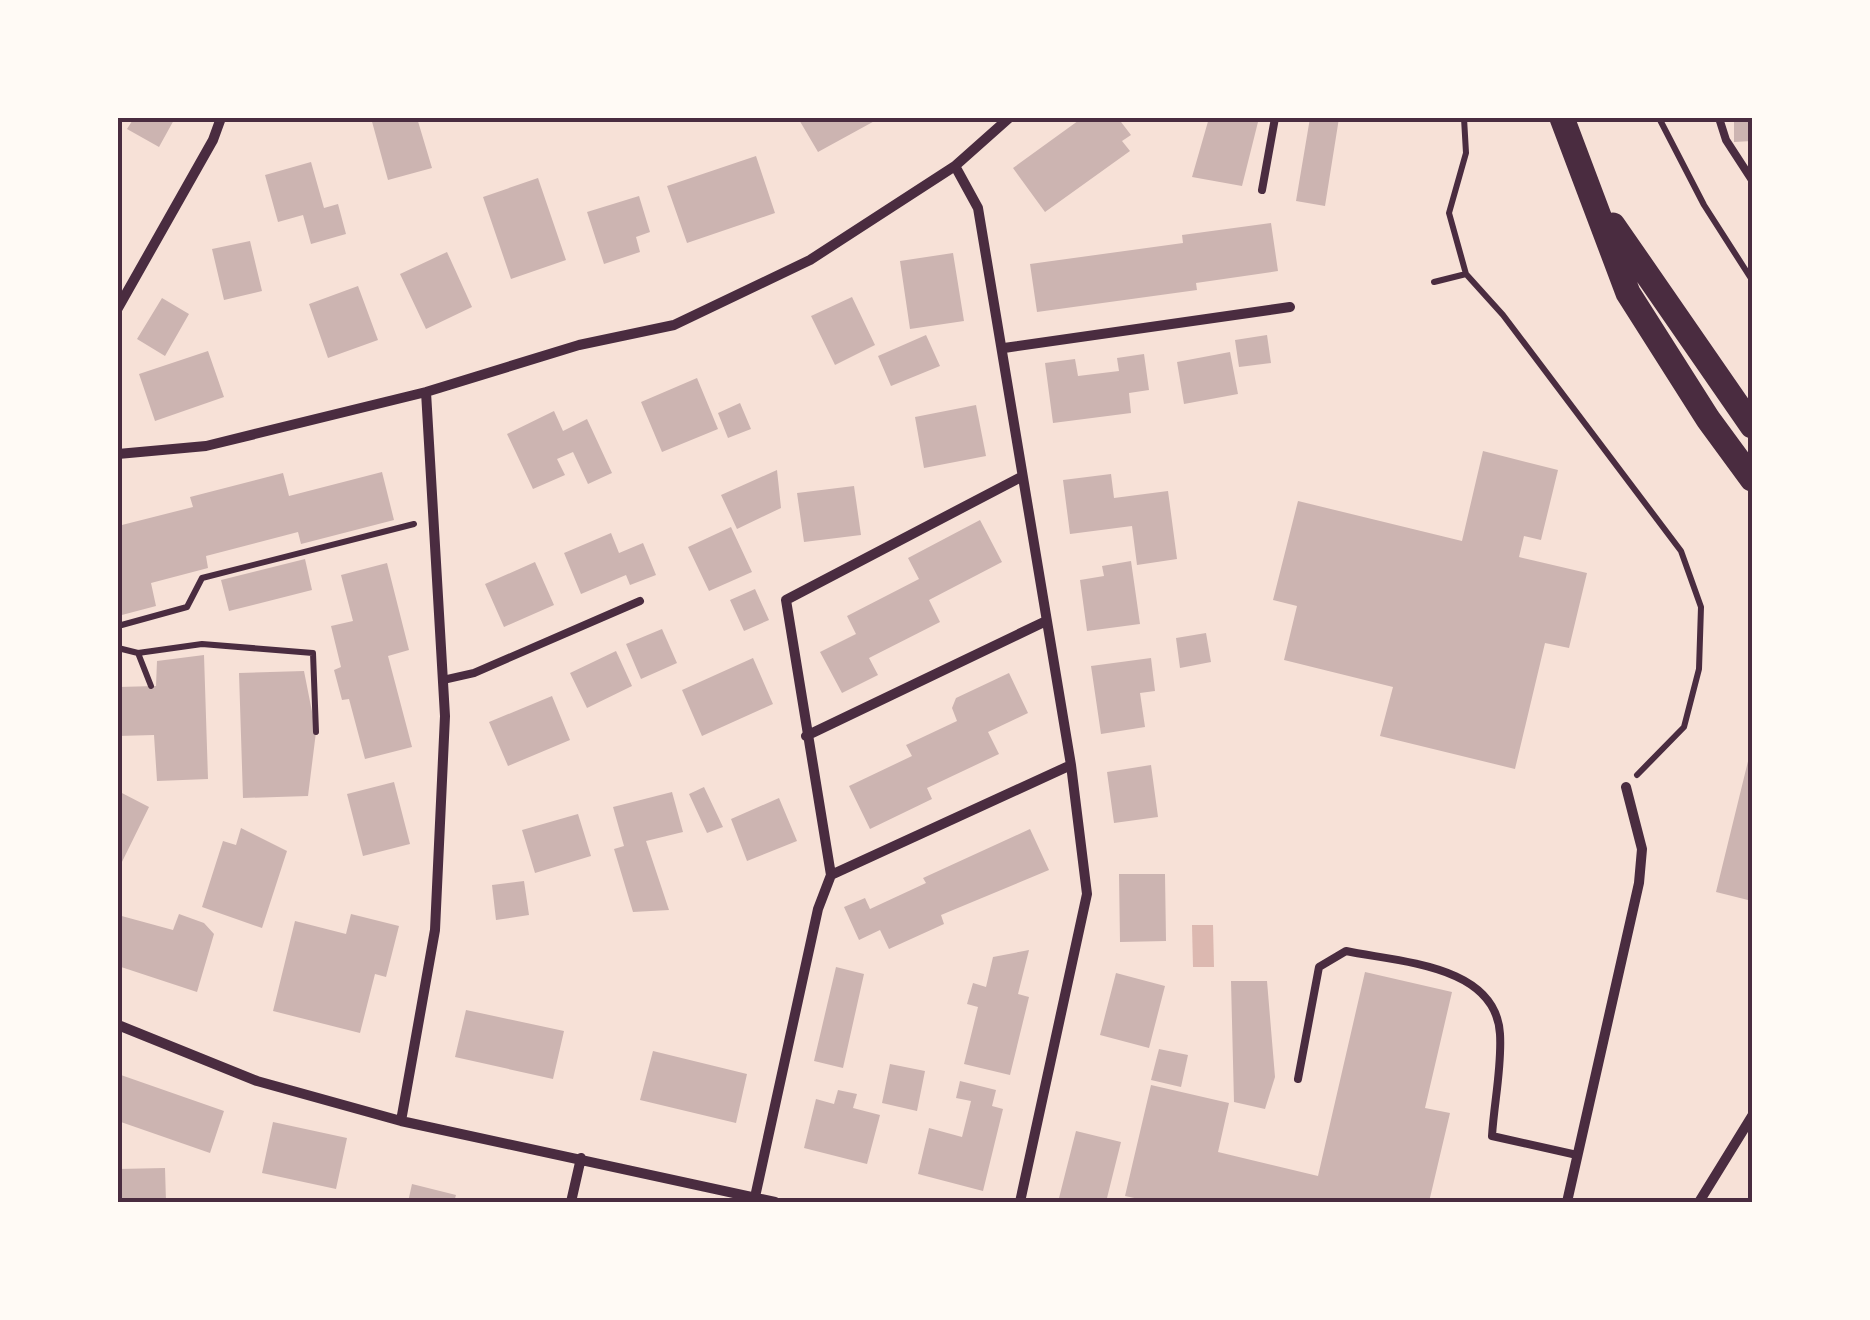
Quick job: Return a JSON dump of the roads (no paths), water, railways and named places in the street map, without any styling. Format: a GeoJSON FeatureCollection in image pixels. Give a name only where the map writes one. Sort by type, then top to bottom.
{"type":"FeatureCollection","features":[{"type":"Feature","properties":{"kind":"main road"},"geometry":{"type":"LineString","coordinates":[[1562,118],[1595,196],[1628,293],[1708,419],[1752,479]]}},
{"type":"Feature","properties":{"kind":"main road"},"geometry":{"type":"LineString","coordinates":[[1595,196],[1752,426]]}},
{"type":"Feature","properties":{"kind":"street"},"geometry":{"type":"LineString","coordinates":[[118,308],[213,140],[221,118]]}},
{"type":"Feature","properties":{"kind":"street"},"geometry":{"type":"LineString","coordinates":[[118,454],[206,446],[426,392],[580,345],[674,325],[810,260],[955,166],[1009,118]]}},
{"type":"Feature","properties":{"kind":"street"},"geometry":{"type":"LineString","coordinates":[[955,166],[978,208],[1004,348],[1044,622],[1071,765],[1087,894],[1020,1202]]}},
{"type":"Feature","properties":{"kind":"street"},"geometry":{"type":"LineString","coordinates":[[1004,348],[1290,307]]}},
{"type":"Feature","properties":{"kind":"street"},"geometry":{"type":"LineString","coordinates":[[400,1121],[436,930],[443,680],[426,392]]}},
{"type":"Feature","properties":{"kind":"street"},"geometry":{"type":"LineString","coordinates":[[754,1197],[818,909],[831,875],[786,600],[1021,477]]}},
{"type":"Feature","properties":{"kind":"street"},"geometry":{"type":"LineString","coordinates":[[806,736],[1044,622]]}},
{"type":"Feature","properties":{"kind":"street"},"geometry":{"type":"LineString","coordinates":[[831,875],[1071,765]]}},
{"type":"Feature","properties":{"kind":"street"},"geometry":{"type":"LineString","coordinates":[[1567,1202],[1640,884],[1642,850],[1626,787]]}},
{"type":"Feature","properties":{"kind":"street"},"geometry":{"type":"LineString","coordinates":[[118,1024],[256,1081],[400,1121],[775,1202]]}},
{"type":"Feature","properties":{"kind":"street"},"geometry":{"type":"LineString","coordinates":[[1699,1202],[1752,1116]]}},
{"type":"Feature","properties":{"kind":"street"},"geometry":{"type":"LineString","coordinates":[[570,1202],[581,1158]]}},
{"type":"Feature","properties":{"kind":"lane"},"geometry":{"type":"LineString","coordinates":[[1262,190],[1276,118]]}},
{"type":"Feature","properties":{"kind":"lane"},"geometry":{"type":"LineString","coordinates":[[1719,118],[1726,140],[1752,180]]}},
{"type":"Feature","properties":{"kind":"lane"},"geometry":{"type":"LineString","coordinates":[[443,680],[474,672],[640,601]]}},
{"type":"Feature","properties":{"kind":"lane"},"geometry":{"type":"LineString","coordinates":[[1298,1079],[1319,967],[1346,952],[1458,976],[1478,988],[1500,1030],[1492,1136],[1577,1155]]}}]}
